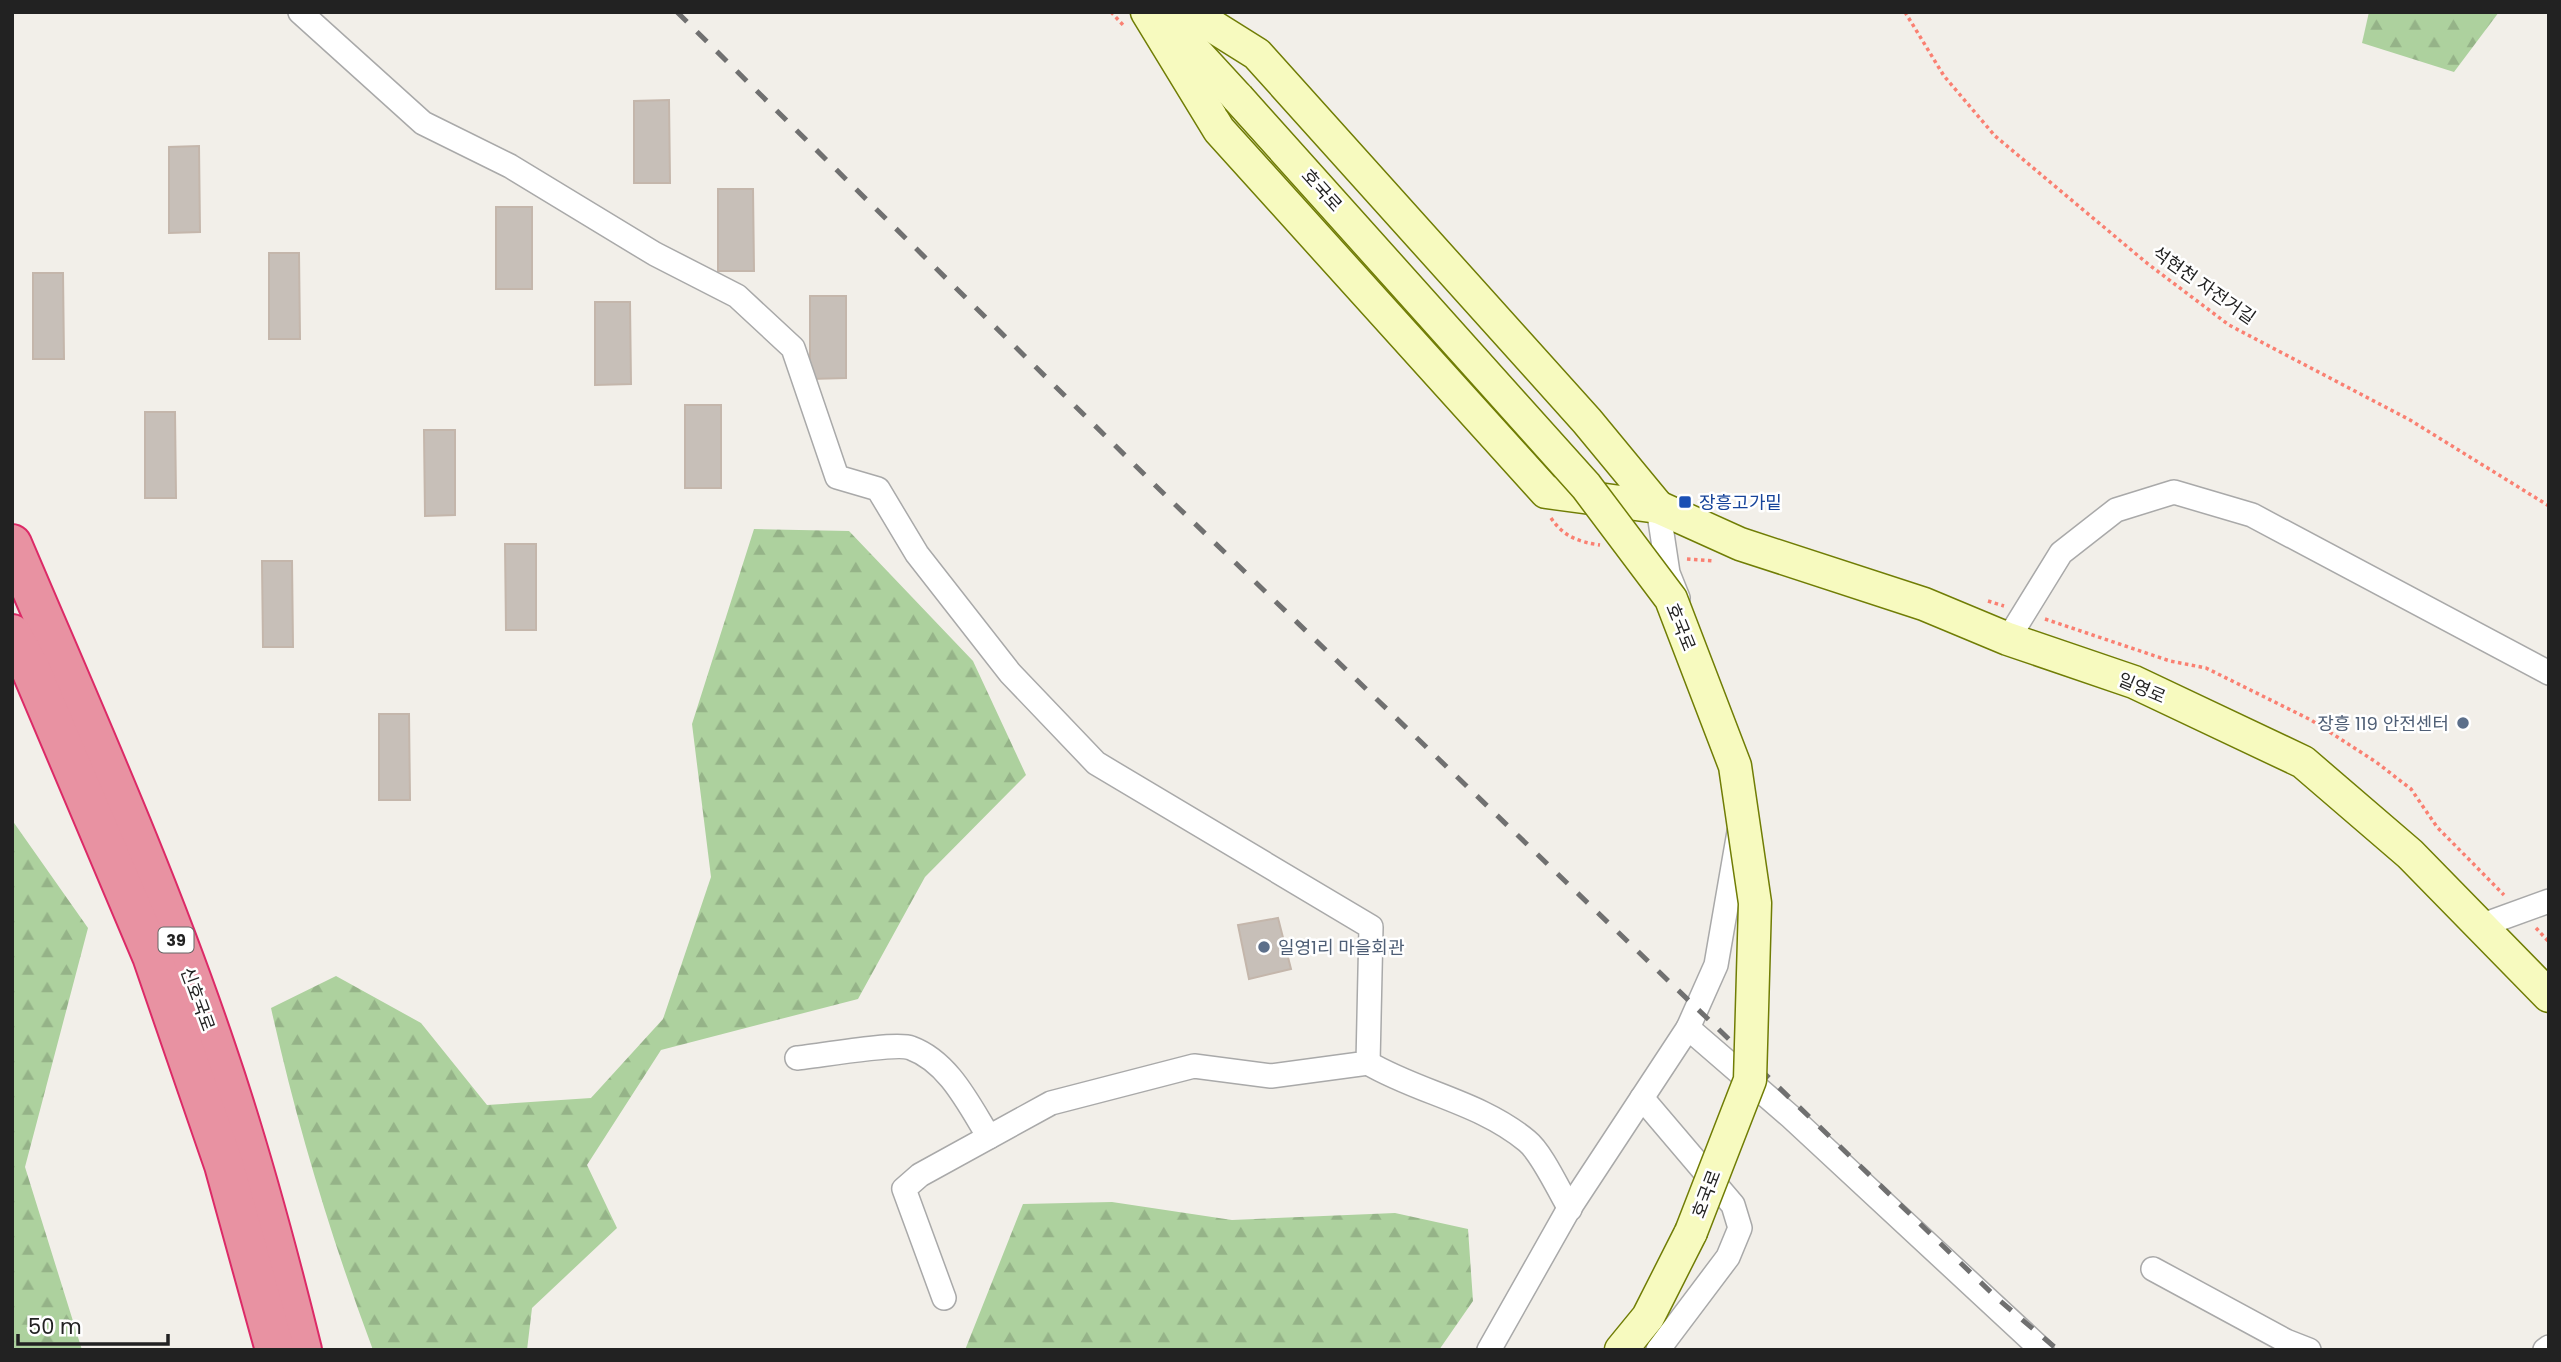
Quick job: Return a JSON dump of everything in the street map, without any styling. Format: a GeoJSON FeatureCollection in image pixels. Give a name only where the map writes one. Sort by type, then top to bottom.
{"type":"FeatureCollection","features":[{"type":"Feature","properties":{"kind":"highway","name":"신호국로"},"geometry":{"type":"LineString","coordinates":[[12,544],[139,843],[216,1049],[274,1234],[302,1350]]}},
{"type":"Feature","properties":{"kind":"highway","name":"신호국로"},"geometry":{"type":"LineString","coordinates":[[12,634],[31,670],[152,956],[224,1165],[275,1350]]}},
{"type":"Feature","properties":{"kind":"main road"},"geometry":{"type":"LineString","coordinates":[[1147,12],[1219,130],[1546,492],[1658,507]]}},
{"type":"Feature","properties":{"kind":"main road","name":"호국로"},"geometry":{"type":"LineString","coordinates":[[1160,12],[1586,486],[1671,599],[1735,766],[1755,903],[1751,1080],[1691,1232],[1648,1317],[1621,1350]]}},
{"type":"Feature","properties":{"kind":"main road"},"geometry":{"type":"LineString","coordinates":[[1190,12],[1257,54],[1587,421],[1658,507]]}},
{"type":"Feature","properties":{"kind":"main road","name":"일영로"},"geometry":{"type":"LineString","coordinates":[[1658,507],[1740,544],[1924,604],[2016,626],[2303,762],[2410,854],[2549,996]]}},
{"type":"Feature","properties":{"kind":"street"},"geometry":{"type":"LineString","coordinates":[[300,12],[423,123],[510,166],[655,254],[737,296],[793,348],[837,477],[878,489],[917,554],[1010,674],[1096,763],[1371,927],[1368,1063]]}},
{"type":"Feature","properties":{"kind":"street"},"geometry":{"type":"LineString","coordinates":[[2016,626],[2061,553],[2116,510],[2174,492],[2252,515],[2549,673]]}},
{"type":"Feature","properties":{"kind":"street"},"geometry":{"type":"LineString","coordinates":[[1489,1350],[1570,1209],[1688,1028],[1716,965],[1741,818],[1698,646],[1668,573],[1658,507]]}},
{"type":"Feature","properties":{"kind":"street"},"geometry":{"type":"LineString","coordinates":[[2480,926],[2549,901]]}},
{"type":"Feature","properties":{"kind":"street"},"geometry":{"type":"LineString","coordinates":[[1688,1028],[1791,1117],[2042,1350]]}},
{"type":"Feature","properties":{"kind":"street"},"geometry":{"type":"LineString","coordinates":[[797,1058],[908,1046],[933,1059],[958,1088],[989,1137]]}},
{"type":"Feature","properties":{"kind":"street"},"geometry":{"type":"LineString","coordinates":[[944,1298],[904,1189],[920,1175],[1051,1103],[1194,1066],[1271,1076],[1368,1063],[1391,1076],[1460,1100],[1528,1142],[1570,1209]]}},
{"type":"Feature","properties":{"kind":"street"},"geometry":{"type":"LineString","coordinates":[[1642,1098],[1733,1205],[1740,1228],[1728,1257],[1658,1350]]}},
{"type":"Feature","properties":{"kind":"street"},"geometry":{"type":"LineString","coordinates":[[2153,1269],[2286,1341],[2309,1350]]}},
{"type":"Feature","properties":{"kind":"path","name":"석현천 자전거길"},"geometry":{"type":"LineString","coordinates":[[1905,12],[1944,76],[1995,136],[2148,264],[2229,325],[2410,420],[2549,506]]}},
{"type":"Feature","properties":{"kind":"path"},"geometry":{"type":"LineString","coordinates":[[1985,600],[2016,626],[2206,668],[2311,720],[2376,762],[2411,789],[2437,827],[2549,942]]}},
{"type":"Feature","properties":{"kind":"green space"},"geometry":{"type":"Polygon","coordinates":[[[2369,12],[2499,12],[2454,72],[2362,43],[2369,12]]]}},
{"type":"Feature","properties":{"kind":"green space"},"geometry":{"type":"Polygon","coordinates":[[[754,529],[849,531],[973,661],[1026,775],[925,877],[858,999],[661,1050],[587,1165],[617,1228],[532,1308],[527,1350],[373,1350],[316,1181],[271,1008],[336,976],[421,1023],[487,1105],[591,1098],[663,1019],[711,877],[692,724],[754,529]]]}},
{"type":"Feature","properties":{"kind":"green space"},"geometry":{"type":"Polygon","coordinates":[[[12,820],[88,928],[25,1167],[82,1350],[12,1350],[12,820]]]}},
{"type":"Feature","properties":{"kind":"green space"},"geometry":{"type":"Polygon","coordinates":[[[1112,1202],[1232,1220],[1395,1213],[1468,1229],[1473,1301],[1439,1350],[965,1350],[1023,1204],[1112,1202]]]}},
{"type":"Feature","properties":{"kind":"building"},"geometry":{"type":"Polygon","coordinates":[[[669,100],[670,183],[634,183],[634,101],[669,100]]]}},
{"type":"Feature","properties":{"kind":"building"},"geometry":{"type":"Polygon","coordinates":[[[199,146],[200,232],[169,233],[169,147],[199,146]]]}},
{"type":"Feature","properties":{"kind":"building"},"geometry":{"type":"Polygon","coordinates":[[[718,189],[753,189],[754,271],[718,271],[718,189]]]}},
{"type":"Feature","properties":{"kind":"building"},"geometry":{"type":"Polygon","coordinates":[[[496,207],[532,207],[532,289],[496,289],[496,207]]]}},
{"type":"Feature","properties":{"kind":"building"},"geometry":{"type":"Polygon","coordinates":[[[269,253],[299,253],[300,339],[269,339],[269,253]]]}},
{"type":"Feature","properties":{"kind":"building"},"geometry":{"type":"Polygon","coordinates":[[[33,273],[63,273],[64,359],[33,359],[33,273]]]}},
{"type":"Feature","properties":{"kind":"building"},"geometry":{"type":"Polygon","coordinates":[[[810,296],[846,296],[846,378],[810,379],[810,296]]]}},
{"type":"Feature","properties":{"kind":"building"},"geometry":{"type":"Polygon","coordinates":[[[595,302],[630,302],[631,384],[595,385],[595,302]]]}},
{"type":"Feature","properties":{"kind":"building"},"geometry":{"type":"Polygon","coordinates":[[[685,405],[721,405],[721,488],[685,488],[685,405]]]}},
{"type":"Feature","properties":{"kind":"building"},"geometry":{"type":"Polygon","coordinates":[[[145,412],[175,412],[176,498],[145,498],[145,412]]]}},
{"type":"Feature","properties":{"kind":"building"},"geometry":{"type":"Polygon","coordinates":[[[424,430],[455,430],[455,515],[425,516],[424,430]]]}},
{"type":"Feature","properties":{"kind":"building"},"geometry":{"type":"Polygon","coordinates":[[[505,544],[536,544],[536,630],[506,630],[505,544]]]}},
{"type":"Feature","properties":{"kind":"building"},"geometry":{"type":"Polygon","coordinates":[[[262,561],[292,561],[293,647],[263,647],[262,561]]]}},
{"type":"Feature","properties":{"kind":"building"},"geometry":{"type":"Polygon","coordinates":[[[379,714],[409,714],[410,800],[379,800],[379,714]]]}},
{"type":"Feature","properties":{"kind":"building","name":"일영1리 마을회관"},"geometry":{"type":"Polygon","coordinates":[[[1278,918],[1291,969],[1249,979],[1238,925],[1278,918]]]}},
{"type":"Feature","properties":{"kind":"railway"},"geometry":{"type":"LineString","coordinates":[[677,12],[1159,489],[1999,1300],[2058,1350]]}},
{"type":"Feature","properties":{"kind":"place","name":"장흥고가밑"},"geometry":{"type":"Point","coordinates":[1685,502]}},
{"type":"Feature","properties":{"kind":"place","name":"장흥 119 안전센터"},"geometry":{"type":"Point","coordinates":[2463,723]}},
{"type":"Feature","properties":{"kind":"place","name":"일영1리 마을회관"},"geometry":{"type":"Point","coordinates":[1264,947]}}]}
